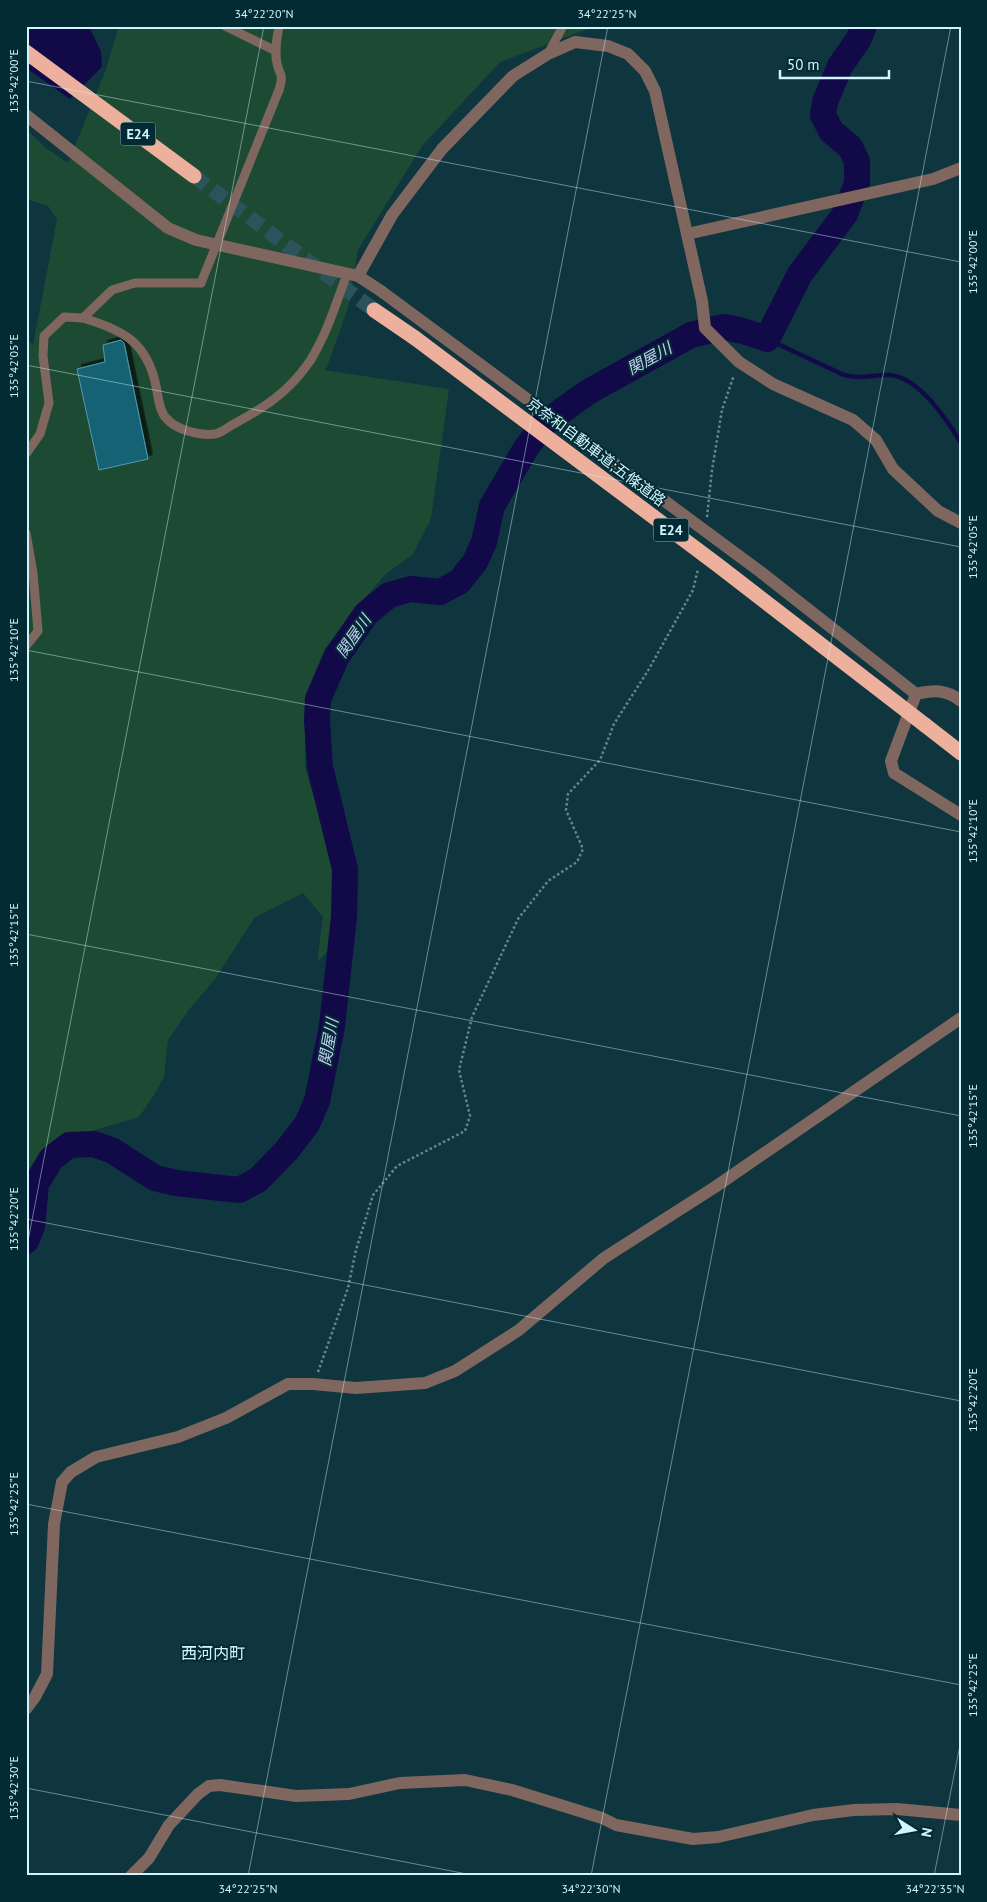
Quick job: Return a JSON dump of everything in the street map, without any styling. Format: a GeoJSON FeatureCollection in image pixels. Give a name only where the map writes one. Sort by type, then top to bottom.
{"type":"FeatureCollection","features":[{"type":"Feature","properties":{"kind":"highway","name":"E24"},"geometry":{"type":"LineString","coordinates":[[26,52],[194,176]]}},
{"type":"Feature","properties":{"kind":"highway","name":"京奈和自動車道;五條道路"},"geometry":{"type":"LineString","coordinates":[[374,310],[415,338],[719,566],[961,753]]}},
{"type":"Feature","properties":{"kind":"street"},"geometry":{"type":"LineString","coordinates":[[353,275],[392,215],[442,149],[513,76],[548,54],[575,42],[608,46],[628,54],[645,71],[655,91],[688,234],[702,301],[705,328],[739,362],[773,384],[853,420],[876,440],[893,469],[938,511],[961,523]]}},
{"type":"Feature","properties":{"kind":"street"},"geometry":{"type":"LineString","coordinates":[[26,114],[168,228],[196,240],[353,275],[381,291],[762,573],[916,694]]}},
{"type":"Feature","properties":{"kind":"street"},"geometry":{"type":"LineString","coordinates":[[688,234],[933,179],[961,168]]}},
{"type":"Feature","properties":{"kind":"street"},"geometry":{"type":"LineString","coordinates":[[916,694],[933,690],[950,694],[961,701]]}},
{"type":"Feature","properties":{"kind":"street"},"geometry":{"type":"LineString","coordinates":[[916,694],[891,761],[894,773],[961,815]]}},
{"type":"Feature","properties":{"kind":"street"},"geometry":{"type":"LineString","coordinates":[[26,1709],[35,1697],[47,1674],[54,1524],[62,1482],[71,1472],[96,1457],[178,1437],[226,1418],[288,1384],[314,1384],[356,1388],[425,1383],[455,1371],[519,1330],[604,1258],[715,1188],[961,1018]]}},
{"type":"Feature","properties":{"kind":"street"},"geometry":{"type":"LineString","coordinates":[[131,1876],[149,1858],[170,1825],[198,1794],[209,1786],[220,1785],[296,1796],[349,1794],[400,1783],[465,1780],[512,1790],[602,1818],[616,1825],[693,1839],[718,1837],[813,1815],[854,1810],[897,1809],[961,1815]]}},
{"type":"Feature","properties":{"kind":"lane"},"geometry":{"type":"LineString","coordinates":[[225,26],[276,51]]}},
{"type":"Feature","properties":{"kind":"lane"},"geometry":{"type":"LineString","coordinates":[[83,318],[112,290],[135,283],[201,283],[279,90],[283,76],[277,64],[276,51],[280,26]]}},
{"type":"Feature","properties":{"kind":"lane"},"geometry":{"type":"LineString","coordinates":[[548,54],[564,26]]}},
{"type":"Feature","properties":{"kind":"lane"},"geometry":{"type":"LineString","coordinates":[[26,454],[40,434],[49,403],[43,356],[44,336],[64,317],[83,318],[119,331],[131,340],[143,353],[152,368],[159,401],[165,418],[178,427],[196,433],[216,434],[274,401],[289,386],[309,361],[353,275]]}},
{"type":"Feature","properties":{"kind":"lane"},"geometry":{"type":"LineString","coordinates":[[26,533],[33,573],[38,630],[26,646]]}},
{"type":"Feature","properties":{"kind":"path"},"geometry":{"type":"LineString","coordinates":[[706,524],[712,470],[722,410],[739,362]]}},
{"type":"Feature","properties":{"kind":"path"},"geometry":{"type":"LineString","coordinates":[[314,1384],[348,1288],[356,1250],[373,1195],[397,1166],[466,1130],[470,1116],[459,1070],[472,1017],[518,919],[548,881],[577,862],[583,849],[566,810],[568,794],[600,760],[614,724],[649,669],[692,590],[699,567]]}},
{"type":"Feature","properties":{"kind":"green space"},"geometry":{"type":"Polygon","coordinates":[[[119,26],[596,26],[500,62],[422,146],[358,250],[348,308],[327,367],[324,370],[449,389],[431,519],[413,554],[386,574],[357,607],[324,650],[308,689],[305,720],[305,767],[334,867],[335,915],[333,946],[317,962],[323,917],[303,893],[255,917],[215,979],[188,1011],[168,1040],[164,1077],[139,1117],[78,1135],[47,1150],[32,1175],[26,1205],[26,338],[33,345],[57,219],[48,206],[26,199],[26,129],[46,148],[68,163],[105,72],[119,26]]]}},
{"type":"Feature","properties":{"kind":"shaded area"},"geometry":{"type":"Polygon","coordinates":[[[26,26],[89,26],[101,52],[102,67],[70,99],[26,68],[26,26]]]}},
{"type":"Feature","properties":{"kind":"building"},"geometry":{"type":"Polygon","coordinates":[[[121,340],[124,343],[148,459],[99,470],[77,369],[105,362],[103,345],[121,340]]]}},
{"type":"Feature","properties":{"kind":"waterway","name":"関屋川"},"geometry":{"type":"LineString","coordinates":[[26,1241],[32,1227],[36,1184],[51,1159],[69,1145],[94,1144],[113,1151],[155,1178],[176,1183],[239,1190],[258,1180],[287,1150],[307,1124],[317,1101],[332,1026],[344,917],[345,869],[320,767],[317,720],[318,699],[337,656],[366,614],[389,595],[411,589],[440,592],[459,582],[475,562],[484,542],[492,506],[526,448],[545,423],[588,392],[691,335],[724,327],[767,339],[800,274],[845,214],[857,183],[857,161],[850,147],[831,131],[823,115],[825,102],[840,66],[858,40],[864,26]]}},
{"type":"Feature","properties":{"kind":"waterway"},"geometry":{"type":"LineString","coordinates":[[767,339],[844,375],[857,377],[890,375],[901,378],[912,384],[932,402],[961,443]]}},
{"type":"Feature","properties":{"kind":"tunnel"},"geometry":{"type":"LineString","coordinates":[[194,176],[374,310]]}},
{"type":"Feature","properties":{"kind":"district","name":"西河内町"},"geometry":{"type":"Point","coordinates":[213,1653]}}]}
